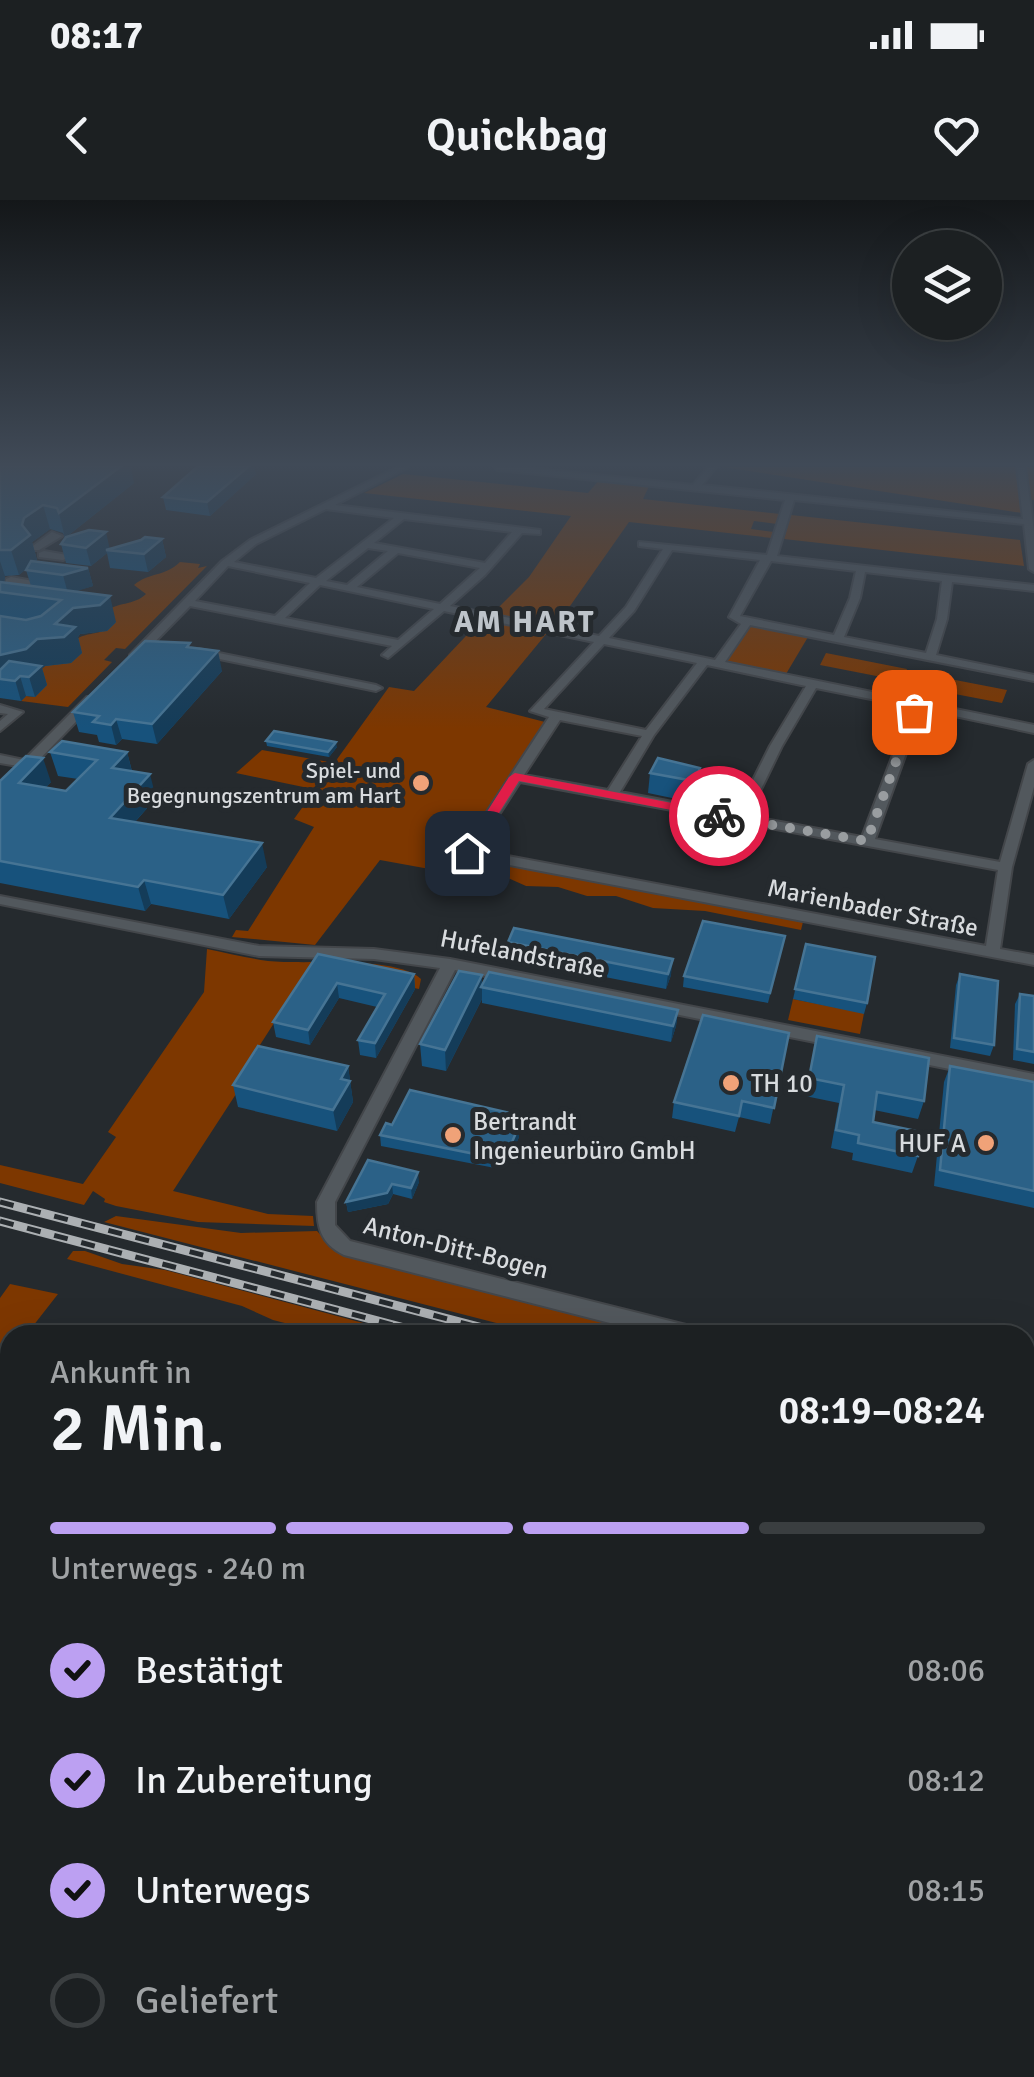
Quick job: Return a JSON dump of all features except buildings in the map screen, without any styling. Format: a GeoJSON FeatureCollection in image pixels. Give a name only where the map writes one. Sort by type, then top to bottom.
{"type":"FeatureCollection","features":[{"type":"Feature","properties":{"kind":"street"},"geometry":{"type":"LineString","coordinates":[[126,666],[238,555]]}},
{"type":"Feature","properties":{"kind":"street"},"geometry":{"type":"LineString","coordinates":[[278,620],[351,555]]}},
{"type":"Feature","properties":{"kind":"street"},"geometry":{"type":"LineString","coordinates":[[348,589],[390,555]]}},
{"type":"Feature","properties":{"kind":"street"},"geometry":{"type":"LineString","coordinates":[[422,555],[487,566]]}},
{"type":"Feature","properties":{"kind":"street"},"geometry":{"type":"LineString","coordinates":[[388,655],[497,555]]}},
{"type":"Feature","properties":{"kind":"street"},"geometry":{"type":"LineString","coordinates":[[649,734],[536,711],[642,593],[665,555]]}},
{"type":"Feature","properties":{"kind":"street"},"geometry":{"type":"LineString","coordinates":[[737,555],[1034,588]]}},
{"type":"Feature","properties":{"kind":"street"},"geometry":{"type":"LineString","coordinates":[[769,555],[734,616],[747,622],[1034,678]]}},
{"type":"Feature","properties":{"kind":"street"},"geometry":{"type":"LineString","coordinates":[[226,564],[1034,730]]}},
{"type":"Feature","properties":{"kind":"street"},"geometry":{"type":"LineString","coordinates":[[837,640],[855,598],[861,569]]}},
{"type":"Feature","properties":{"kind":"street"},"geometry":{"type":"LineString","coordinates":[[930,658],[942,619],[947,578]]}},
{"type":"Feature","properties":{"kind":"street"},"geometry":{"type":"LineString","coordinates":[[190,603],[401,644]]}},
{"type":"Feature","properties":{"kind":"street"},"geometry":{"type":"LineString","coordinates":[[718,666],[747,622]]}},
{"type":"Feature","properties":{"kind":"street"},"geometry":{"type":"LineString","coordinates":[[149,642],[166,646]]}},
{"type":"Feature","properties":{"kind":"street"},"geometry":{"type":"LineString","coordinates":[[182,649],[376,688]]}},
{"type":"Feature","properties":{"kind":"street"},"geometry":{"type":"LineString","coordinates":[[612,795],[649,734],[702,663]]}},
{"type":"Feature","properties":{"kind":"street"},"geometry":{"type":"LineString","coordinates":[[740,819],[812,685]]}},
{"type":"Feature","properties":{"kind":"street"},"geometry":{"type":"LineString","coordinates":[[0,792],[104,687]]}},
{"type":"Feature","properties":{"kind":"street"},"geometry":{"type":"LineString","coordinates":[[867,841],[917,706]]}},
{"type":"Feature","properties":{"kind":"street"},"geometry":{"type":"LineString","coordinates":[[0,709],[17,712],[0,727]]}},
{"type":"Feature","properties":{"kind":"street"},"geometry":{"type":"LineString","coordinates":[[556,715],[515,777],[1005,867]]}},
{"type":"Feature","properties":{"kind":"street"},"geometry":{"type":"LineString","coordinates":[[0,760],[28,764]]}},
{"type":"Feature","properties":{"kind":"street"},"geometry":{"type":"LineString","coordinates":[[992,953],[1005,867],[1034,764]]}},
{"type":"Feature","properties":{"kind":"street","name":"Marienbader Straße"},"geometry":{"type":"LineString","coordinates":[[515,777],[467,853],[1034,960]]}},
{"type":"Feature","properties":{"kind":"street","name":"Hufelandstraße"},"geometry":{"type":"LineString","coordinates":[[0,900],[259,951],[374,954],[450,964],[1034,1080]]}},
{"type":"Feature","properties":{"kind":"street","name":"Anton-Ditt-Bogen"},"geometry":{"type":"LineString","coordinates":[[450,964],[326,1202],[326,1226],[344,1248],[650,1325]]}},
{"type":"Feature","properties":{"kind":"shaded area"},"geometry":{"type":"Polygon","coordinates":[[[544,555],[606,555],[556,626],[492,614],[529,577],[544,555]]]}},
{"type":"Feature","properties":{"kind":"shaded area"},"geometry":{"type":"Polygon","coordinates":[[[923,555],[1022,555],[1024,566],[923,555]]]}},
{"type":"Feature","properties":{"kind":"shaded area"},"geometry":{"type":"Polygon","coordinates":[[[180,562],[200,564],[198,568],[207,566],[125,649],[116,648],[104,660],[112,662],[68,707],[21,701],[26,696],[35,697],[33,677],[45,666],[62,662],[80,637],[115,623],[102,614],[146,594],[134,585],[180,562]]]}},
{"type":"Feature","properties":{"kind":"shaded area"},"geometry":{"type":"Polygon","coordinates":[[[482,619],[547,633],[486,707],[545,722],[458,856],[803,922],[801,930],[705,911],[653,908],[616,896],[587,896],[558,887],[526,886],[501,875],[481,878],[460,868],[441,865],[435,870],[380,860],[315,945],[232,937],[236,930],[248,931],[314,827],[294,819],[389,687],[414,691],[482,619]]]}},
{"type":"Feature","properties":{"kind":"shaded area"},"geometry":{"type":"Polygon","coordinates":[[[750,625],[808,637],[786,674],[726,662],[750,625]]]}},
{"type":"Feature","properties":{"kind":"shaded area"},"geometry":{"type":"Polygon","coordinates":[[[826,653],[907,669],[902,681],[820,665],[826,653]]]}},
{"type":"Feature","properties":{"kind":"shaded area"},"geometry":{"type":"Polygon","coordinates":[[[919,673],[1007,690],[1002,703],[913,686],[919,673]]]}},
{"type":"Feature","properties":{"kind":"shaded area"},"geometry":{"type":"Polygon","coordinates":[[[262,750],[332,764],[313,789],[236,773],[262,750]]]}},
{"type":"Feature","properties":{"kind":"shaded area"},"geometry":{"type":"Polygon","coordinates":[[[207,949],[268,961],[371,964],[421,979],[419,989],[310,967],[258,1048],[264,1051],[173,1191],[268,1214],[313,1216],[314,1226],[198,1222],[116,1206],[104,1202],[93,1191],[84,1205],[0,1183],[0,1165],[83,1184],[116,1137],[108,1132],[204,992],[207,949]]]}},
{"type":"Feature","properties":{"kind":"shaded area"},"geometry":{"type":"Polygon","coordinates":[[[793,999],[864,1013],[860,1034],[788,1020],[793,999]]]}},
{"type":"Feature","properties":{"kind":"shaded area"},"geometry":{"type":"Polygon","coordinates":[[[116,1216],[241,1233],[317,1231],[333,1248],[351,1257],[614,1325],[504,1325],[104,1222],[116,1216]]]}},
{"type":"Feature","properties":{"kind":"shaded area"},"geometry":{"type":"Polygon","coordinates":[[[73,1251],[85,1251],[122,1264],[165,1270],[371,1325],[293,1325],[242,1306],[67,1259],[73,1251]]]}},
{"type":"Feature","properties":{"kind":"shaded area"},"geometry":{"type":"Polygon","coordinates":[[[10,1284],[58,1294],[34,1325],[0,1325],[0,1298],[10,1284]]]}},
{"type":"Feature","properties":{"kind":"railway"},"geometry":{"type":"LineString","coordinates":[[0,1202],[471,1325]]}},
{"type":"Feature","properties":{"kind":"railway"},"geometry":{"type":"LineString","coordinates":[[0,1221],[393,1325]]}},
{"type":"Feature","properties":{"kind":"way so far"},"geometry":{"type":"LineString","coordinates":[[719,816],[867,841],[914,712]]}},
{"type":"Feature","properties":{"kind":"place","name":"Spiel- und Begegnungszentrum am Hart"},"geometry":{"type":"Point","coordinates":[421,783]}},
{"type":"Feature","properties":{"kind":"place","name":"TH 10"},"geometry":{"type":"Point","coordinates":[731,1083]}},
{"type":"Feature","properties":{"kind":"place","name":"Bertrandt Ingenieurbüro GmbH"},"geometry":{"type":"Point","coordinates":[453,1135]}},
{"type":"Feature","properties":{"kind":"place","name":"HUF A"},"geometry":{"type":"Point","coordinates":[986,1143]}},
{"type":"Feature","properties":{"kind":"district","name":"AM HART"},"geometry":{"type":"Point","coordinates":[525,622]}},
{"type":"Feature","properties":{"kind":"route"},"geometry":{"type":"LineString","coordinates":[[467,853],[515,777],[719,816]]}}]}
